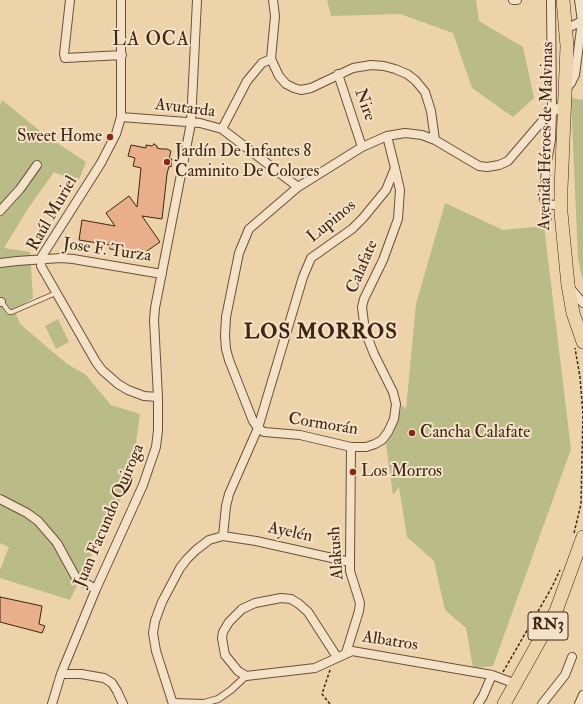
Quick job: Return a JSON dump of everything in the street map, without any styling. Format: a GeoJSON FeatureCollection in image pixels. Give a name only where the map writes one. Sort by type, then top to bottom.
{"type":"FeatureCollection","features":[{"type":"Feature","properties":{"kind":"highway","name":"Avenida Héroes de Malvinas"},"geometry":{"type":"LineString","coordinates":[[563,0],[566,29],[566,89],[561,189],[556,205],[579,345]]}},
{"type":"Feature","properties":{"kind":"highway","name":"RN3"},"geometry":{"type":"LineString","coordinates":[[494,704],[504,679],[567,566],[577,538]]}},
{"type":"Feature","properties":{"kind":"highway","name":"RN3"},"geometry":{"type":"LineString","coordinates":[[504,679],[504,704]]}},
{"type":"Feature","properties":{"kind":"street"},"geometry":{"type":"LineString","coordinates":[[70,0],[64,54],[65,58],[122,55]]}},
{"type":"Feature","properties":{"kind":"street","name":"Raúl Muriel"},"geometry":{"type":"LineString","coordinates":[[121,0],[121,118],[116,134],[107,153],[41,259],[41,266],[102,370],[118,384],[128,390],[144,396],[158,397]]}},
{"type":"Feature","properties":{"kind":"street","name":"Juan Facundo Quiroga"},"geometry":{"type":"LineString","coordinates":[[52,704],[61,674],[96,589],[151,465],[156,447],[158,430],[158,397],[154,320],[191,123],[196,0]]}},
{"type":"Feature","properties":{"kind":"street"},"geometry":{"type":"LineString","coordinates":[[273,0],[275,16],[271,59],[278,76],[286,84],[301,90],[311,88],[352,68],[371,65],[384,66],[407,74],[420,85],[425,92],[430,110],[435,140]]}},
{"type":"Feature","properties":{"kind":"street"},"geometry":{"type":"LineString","coordinates":[[513,0],[518,0]]}},
{"type":"Feature","properties":{"kind":"street"},"geometry":{"type":"LineString","coordinates":[[551,0],[551,140],[546,167],[544,198],[545,202],[556,205]]}},
{"type":"Feature","properties":{"kind":"street"},"geometry":{"type":"LineString","coordinates":[[566,89],[571,84],[575,75],[582,21],[579,0]]}},
{"type":"Feature","properties":{"kind":"street"},"geometry":{"type":"LineString","coordinates":[[566,29],[582,21]]}},
{"type":"Feature","properties":{"kind":"street"},"geometry":{"type":"LineString","coordinates":[[222,129],[247,81],[262,63],[271,59]]}},
{"type":"Feature","properties":{"kind":"street","name":"Nire"},"geometry":{"type":"LineString","coordinates":[[338,74],[362,146]]}},
{"type":"Feature","properties":{"kind":"street"},"geometry":{"type":"LineString","coordinates":[[258,428],[252,421],[229,360],[225,336],[226,317],[239,253],[242,242],[249,229],[298,187],[362,146],[387,136],[404,133],[422,135],[435,140],[479,166],[487,167],[499,165],[508,161],[544,119],[552,111],[565,103]]}},
{"type":"Feature","properties":{"kind":"street","name":"Avutarda"},"geometry":{"type":"LineString","coordinates":[[121,118],[200,123],[222,129],[298,187]]}},
{"type":"Feature","properties":{"kind":"street"},"geometry":{"type":"LineString","coordinates":[[387,136],[395,168]]}},
{"type":"Feature","properties":{"kind":"street"},"geometry":{"type":"LineString","coordinates":[[0,211],[20,189],[37,165]]}},
{"type":"Feature","properties":{"kind":"street","name":"Lupinos"},"geometry":{"type":"LineString","coordinates":[[223,536],[226,506],[229,494],[258,428],[303,277],[311,258],[352,229],[363,218],[386,190],[395,168]]}},
{"type":"Feature","properties":{"kind":"street","name":"Calafate"},"geometry":{"type":"LineString","coordinates":[[382,440],[388,432],[394,419],[396,404],[393,392],[374,354],[365,331],[362,306],[383,260],[398,219],[400,190],[395,168]]}},
{"type":"Feature","properties":{"kind":"street","name":"Jose F. Turza"},"geometry":{"type":"LineString","coordinates":[[0,263],[41,259],[73,259],[162,274]]}},
{"type":"Feature","properties":{"kind":"street"},"geometry":{"type":"LineString","coordinates":[[568,285],[583,303]]}},
{"type":"Feature","properties":{"kind":"street","name":"Cormorán"},"geometry":{"type":"LineString","coordinates":[[258,428],[264,432],[300,435],[351,447],[366,447],[382,440]]}},
{"type":"Feature","properties":{"kind":"street","name":"Alakush"},"geometry":{"type":"LineString","coordinates":[[346,653],[360,603],[350,572],[351,447]]}},
{"type":"Feature","properties":{"kind":"street"},"geometry":{"type":"LineString","coordinates":[[0,499],[38,521],[57,543],[75,576],[96,589]]}},
{"type":"Feature","properties":{"kind":"street"},"geometry":{"type":"LineString","coordinates":[[223,536],[209,540],[187,559],[180,568],[162,602],[155,621],[153,633],[156,651],[173,703],[204,703],[218,699],[231,690],[246,676],[238,671],[225,655],[222,638],[223,632],[229,622],[242,609],[255,603],[280,598],[291,599],[299,604],[308,612],[337,657]]}},
{"type":"Feature","properties":{"kind":"street","name":"Ayelén"},"geometry":{"type":"LineString","coordinates":[[223,536],[256,541],[350,562]]}},
{"type":"Feature","properties":{"kind":"street","name":"Albatros"},"geometry":{"type":"LineString","coordinates":[[246,676],[315,668],[352,651],[504,679]]}},
{"type":"Feature","properties":{"kind":"street"},"geometry":{"type":"LineString","coordinates":[[542,704],[565,675],[572,657]]}},
{"type":"Feature","properties":{"kind":"street"},"geometry":{"type":"LineString","coordinates":[[61,674],[81,674],[104,678],[112,683],[118,691],[123,704]]}},
{"type":"Feature","properties":{"kind":"street"},"geometry":{"type":"LineString","coordinates":[[478,704],[483,696],[504,679]]}},
{"type":"Feature","properties":{"kind":"street"},"geometry":{"type":"LineString","coordinates":[[579,704],[583,695]]}},
{"type":"Feature","properties":{"kind":"lane"},"geometry":{"type":"LineString","coordinates":[[0,301],[9,312],[12,312],[56,293]]}},
{"type":"Feature","properties":{"kind":"path"},"geometry":{"type":"LineString","coordinates":[[552,226],[556,205]]}},
{"type":"Feature","properties":{"kind":"path"},"geometry":{"type":"LineString","coordinates":[[577,538],[576,525],[581,504],[583,414],[579,345]]}},
{"type":"Feature","properties":{"kind":"path"},"geometry":{"type":"LineString","coordinates":[[504,679],[552,587],[567,566]]}},
{"type":"Feature","properties":{"kind":"path"},"geometry":{"type":"LineString","coordinates":[[329,662],[330,671],[322,694],[330,704]]}},
{"type":"Feature","properties":{"kind":"green space"},"geometry":{"type":"Polygon","coordinates":[[[327,0],[476,0],[479,21],[523,47],[534,98],[513,117],[472,88],[453,33],[400,14],[331,16],[327,0]]]}},
{"type":"Feature","properties":{"kind":"green space"},"geometry":{"type":"Polygon","coordinates":[[[571,98],[583,100],[583,282],[578,258],[571,98]]]}},
{"type":"Feature","properties":{"kind":"green space"},"geometry":{"type":"Polygon","coordinates":[[[2,100],[45,135],[86,162],[78,182],[54,172],[29,207],[4,248],[30,252],[33,298],[14,309],[20,324],[67,364],[85,374],[111,405],[140,414],[131,480],[92,554],[70,600],[0,578],[0,570],[9,547],[0,543],[0,105],[2,100]]]}},
{"type":"Feature","properties":{"kind":"green space"},"geometry":{"type":"Polygon","coordinates":[[[445,203],[503,230],[544,226],[571,449],[493,666],[473,668],[466,628],[445,610],[434,561],[407,537],[399,487],[393,495],[386,444],[394,432],[402,405],[406,409],[416,304],[445,203]]]}},
{"type":"Feature","properties":{"kind":"green space"},"geometry":{"type":"Polygon","coordinates":[[[58,319],[69,342],[56,349],[45,326],[58,319]]]}},
{"type":"Feature","properties":{"kind":"building"},"geometry":{"type":"Polygon","coordinates":[[[154,144],[157,148],[171,151],[169,159],[172,159],[171,167],[169,166],[167,174],[162,219],[142,216],[160,242],[134,260],[130,252],[110,249],[110,245],[79,240],[82,220],[115,226],[106,213],[129,196],[137,207],[141,168],[133,166],[135,158],[128,156],[131,145],[146,148],[146,145],[152,146],[154,144]]]}},
{"type":"Feature","properties":{"kind":"building"},"geometry":{"type":"Polygon","coordinates":[[[0,597],[42,606],[39,624],[45,626],[42,633],[0,622],[0,597]]]}},
{"type":"Feature","properties":{"kind":"place","name":"Sweet Home"},"geometry":{"type":"Point","coordinates":[110,137]}},
{"type":"Feature","properties":{"kind":"place","name":"Jardín De Infantes 8 Caminito De Colores"},"geometry":{"type":"Point","coordinates":[167,162]}},
{"type":"Feature","properties":{"kind":"place","name":"Cancha Calafate"},"geometry":{"type":"Point","coordinates":[412,433]}},
{"type":"Feature","properties":{"kind":"place","name":"Los Morros"},"geometry":{"type":"Point","coordinates":[353,472]}},
{"type":"Feature","properties":{"kind":"district","name":"LA OCA"},"geometry":{"type":"Point","coordinates":[151,41]}},
{"type":"Feature","properties":{"kind":"district","name":"LOS MORROS"},"geometry":{"type":"Point","coordinates":[321,333]}}]}
